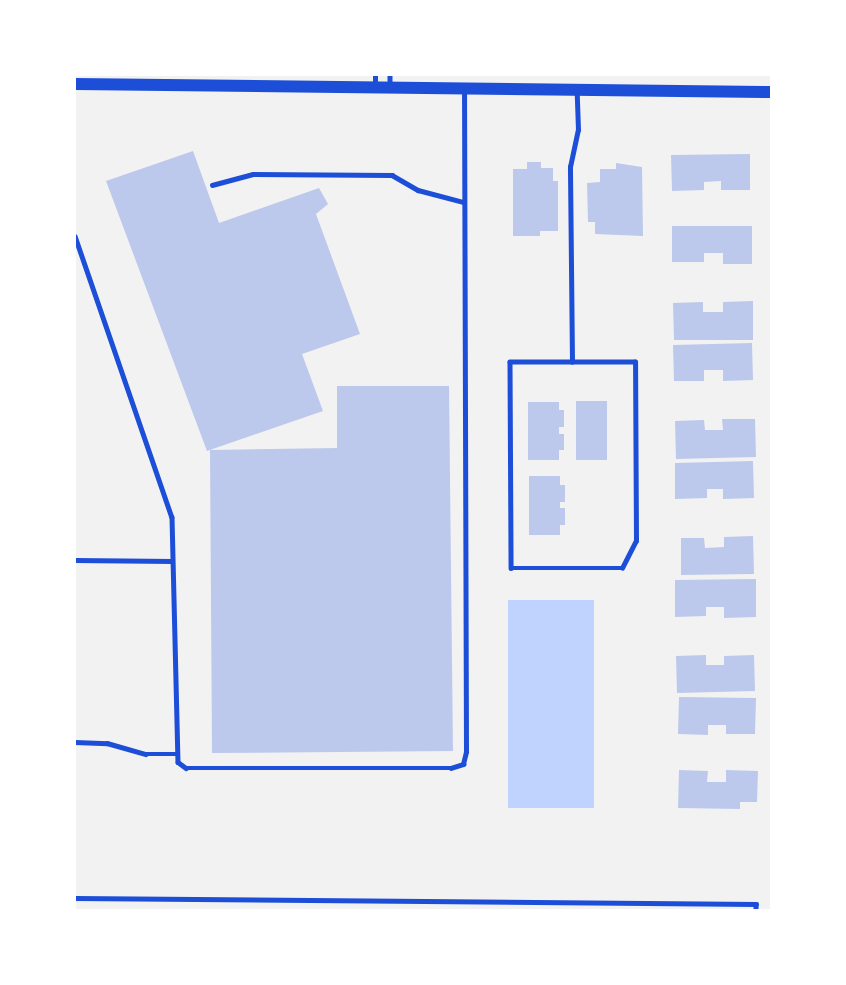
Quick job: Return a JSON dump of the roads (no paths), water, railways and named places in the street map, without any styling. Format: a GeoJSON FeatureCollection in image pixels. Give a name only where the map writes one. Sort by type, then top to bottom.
{"type":"FeatureCollection","features":[{"type":"Feature","properties":{"kind":"main road"},"geometry":{"type":"LineString","coordinates":[[75,84],[578,92],[771,92]]}},
{"type":"Feature","properties":{"kind":"lane"},"geometry":{"type":"LineString","coordinates":[[375,75],[375,88]]}},
{"type":"Feature","properties":{"kind":"lane"},"geometry":{"type":"LineString","coordinates":[[390,75],[390,89]]}},
{"type":"Feature","properties":{"kind":"lane"},"geometry":{"type":"LineString","coordinates":[[75,236],[172,517],[176,754],[186,768],[451,768],[463,764],[466,752],[464,90]]}},
{"type":"Feature","properties":{"kind":"lane"},"geometry":{"type":"LineString","coordinates":[[573,362],[570,167],[578,130],[578,92]]}},
{"type":"Feature","properties":{"kind":"lane"},"geometry":{"type":"LineString","coordinates":[[212,185],[253,174],[392,175],[418,190],[464,202]]}},
{"type":"Feature","properties":{"kind":"lane"},"geometry":{"type":"LineString","coordinates":[[573,362],[635,362],[636,541],[622,568],[511,568],[510,363],[573,362]]}},
{"type":"Feature","properties":{"kind":"lane"},"geometry":{"type":"LineString","coordinates":[[75,560],[172,561]]}},
{"type":"Feature","properties":{"kind":"lane"},"geometry":{"type":"LineString","coordinates":[[75,742],[107,743],[145,754],[176,754]]}},
{"type":"Feature","properties":{"kind":"lane"},"geometry":{"type":"LineString","coordinates":[[75,898],[756,904],[756,910]]}},
{"type":"Feature","properties":{"kind":"water"},"geometry":{"type":"Polygon","coordinates":[[[508,600],[594,600],[594,808],[508,808],[508,600]]]}}]}
